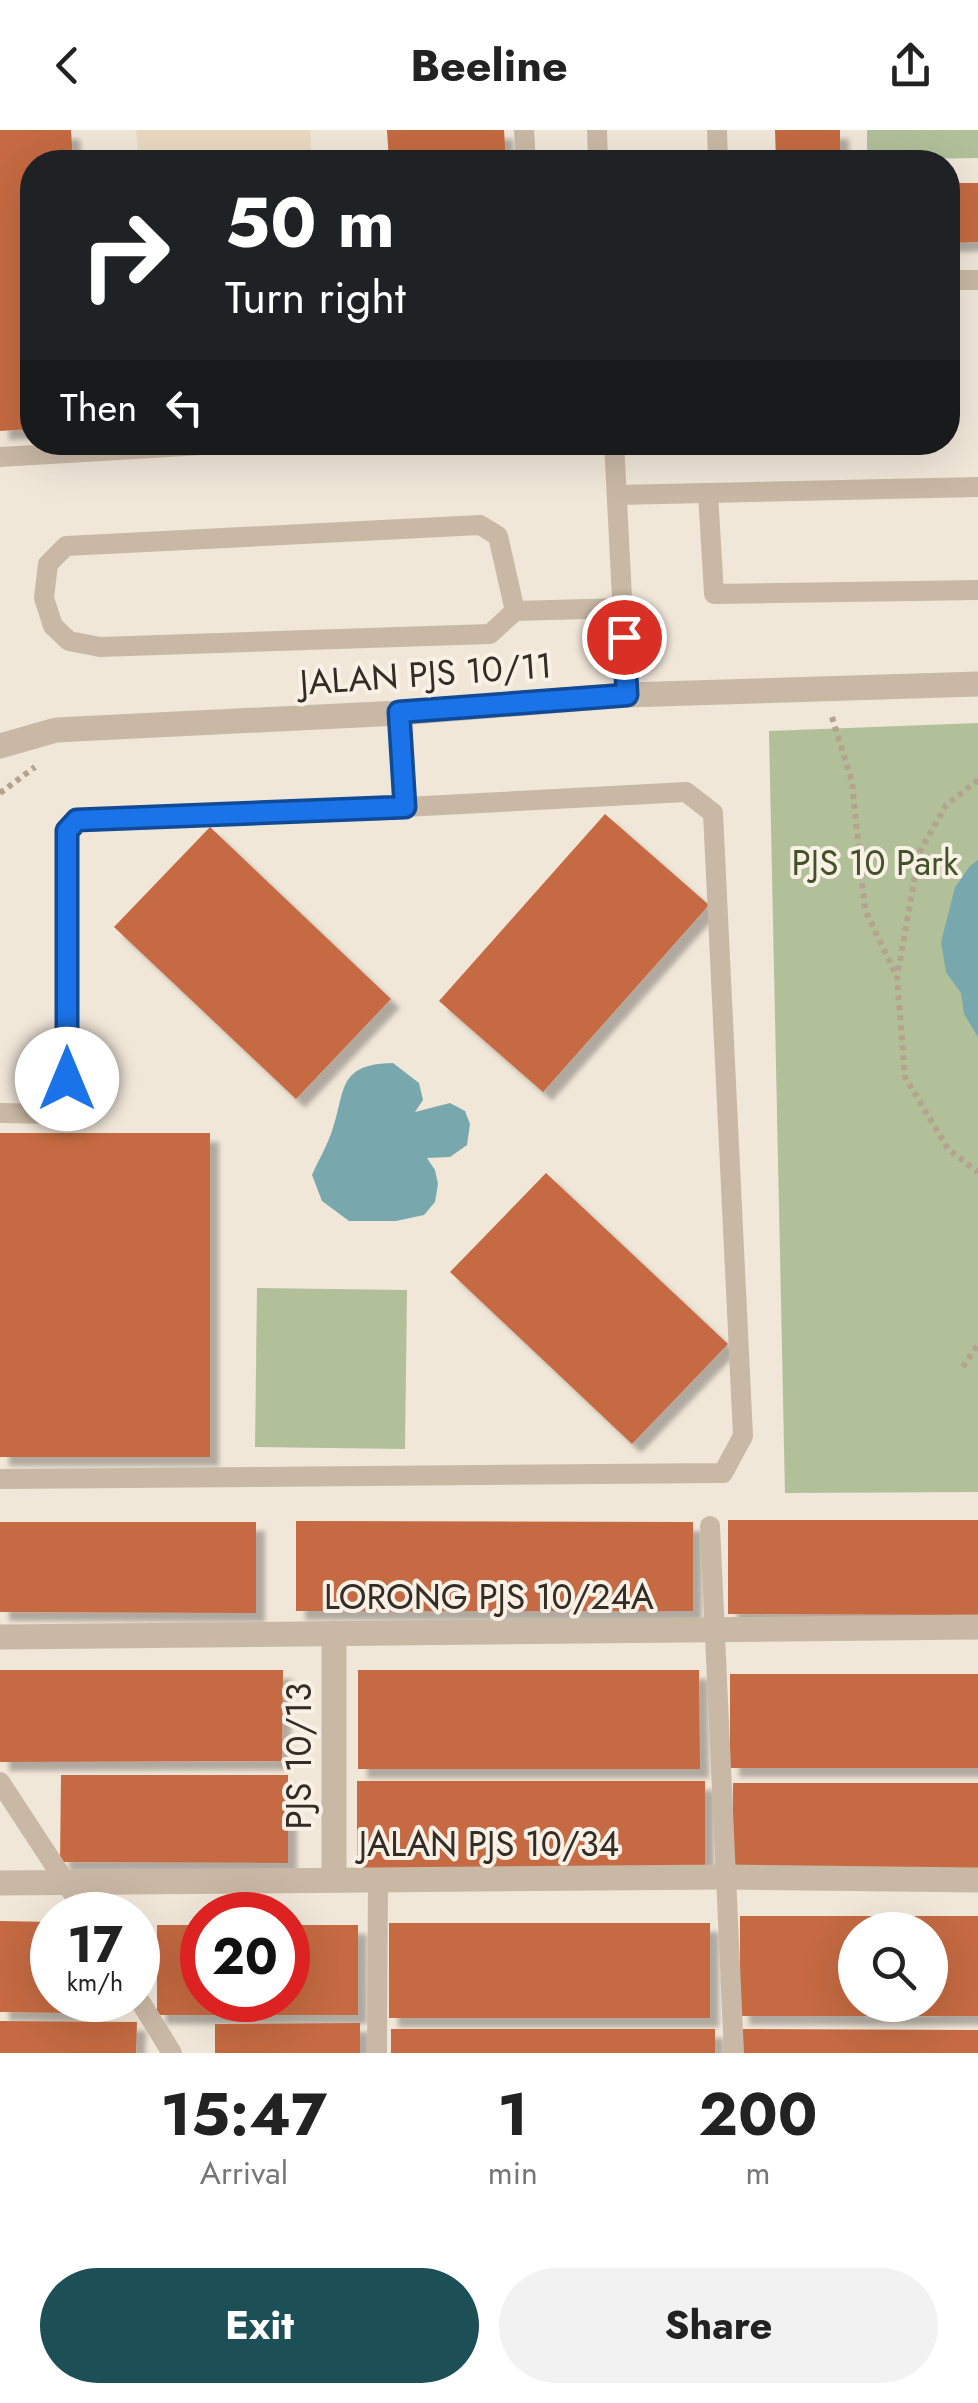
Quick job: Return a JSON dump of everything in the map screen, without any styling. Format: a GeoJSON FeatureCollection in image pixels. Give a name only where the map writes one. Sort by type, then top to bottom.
{"type":"FeatureCollection","features":[{"type":"Feature","properties":{"kind":"street","name":"JALAN PJS 10/11"},"geometry":{"type":"LineString","coordinates":[[0,746],[56,730],[399,712],[627,695],[978,684]]}},
{"type":"Feature","properties":{"kind":"street","name":"LORONG PJS 10/24A"},"geometry":{"type":"LineString","coordinates":[[0,1637],[978,1627]]}},
{"type":"Feature","properties":{"kind":"street","name":"PJS 10/13"},"geometry":{"type":"LineString","coordinates":[[334,1633],[334,1880]]}},
{"type":"Feature","properties":{"kind":"street","name":"JALAN PJS 10/34"},"geometry":{"type":"LineString","coordinates":[[0,1883],[726,1877],[978,1880]]}},
{"type":"Feature","properties":{"kind":"lane"},"geometry":{"type":"LineString","coordinates":[[0,457],[34,455]]}},
{"type":"Feature","properties":{"kind":"lane"},"geometry":{"type":"LineString","coordinates":[[615,455],[627,695]]}},
{"type":"Feature","properties":{"kind":"lane"},"geometry":{"type":"LineString","coordinates":[[617,495],[978,487]]}},
{"type":"Feature","properties":{"kind":"lane"},"geometry":{"type":"LineString","coordinates":[[708,493],[714,594],[978,590]]}},
{"type":"Feature","properties":{"kind":"lane"},"geometry":{"type":"LineString","coordinates":[[516,611],[498,536],[480,525],[66,546],[48,564],[44,598],[53,626],[68,641],[100,648],[490,634],[516,611],[622,608]]}},
{"type":"Feature","properties":{"kind":"lane"},"geometry":{"type":"LineString","coordinates":[[399,712],[405,807]]}},
{"type":"Feature","properties":{"kind":"lane"},"geometry":{"type":"LineString","coordinates":[[0,1113],[52,1114],[67,1079],[67,831],[77,820],[686,792],[714,812],[743,1436],[724,1473],[0,1478]]}},
{"type":"Feature","properties":{"kind":"lane"},"geometry":{"type":"LineString","coordinates":[[710,1526],[734,2053]]}},
{"type":"Feature","properties":{"kind":"lane"},"geometry":{"type":"LineString","coordinates":[[0,1782],[74,1892]]}},
{"type":"Feature","properties":{"kind":"lane"},"geometry":{"type":"LineString","coordinates":[[377,2053],[378,1880]]}},
{"type":"Feature","properties":{"kind":"lane"},"geometry":{"type":"LineString","coordinates":[[153,2022],[172,2053]]}},
{"type":"Feature","properties":{"kind":"path"},"geometry":{"type":"LineString","coordinates":[[832,717],[852,782],[865,910],[898,978]]}},
{"type":"Feature","properties":{"kind":"path"},"geometry":{"type":"LineString","coordinates":[[978,780],[946,805],[919,853],[898,978],[904,1077],[948,1149],[978,1172]]}},
{"type":"Feature","properties":{"kind":"path"},"geometry":{"type":"LineString","coordinates":[[963,1367],[978,1344]]}},
{"type":"Feature","properties":{"kind":"green space"},"geometry":{"type":"Polygon","coordinates":[[[867,130],[978,130],[978,158],[960,158],[960,150],[867,150],[867,130]]]}},
{"type":"Feature","properties":{"kind":"green space","name":"PJS 10 Park"},"geometry":{"type":"Polygon","coordinates":[[[978,723],[978,1492],[785,1493],[769,731],[978,723]]]}},
{"type":"Feature","properties":{"kind":"green space"},"geometry":{"type":"Polygon","coordinates":[[[257,1288],[407,1290],[405,1449],[255,1447],[257,1288]]]}},
{"type":"Feature","properties":{"kind":"shaded area"},"geometry":{"type":"Polygon","coordinates":[[[136,130],[310,130],[311,150],[138,150],[136,130]]]}},
{"type":"Feature","properties":{"kind":"water"},"geometry":{"type":"Polygon","coordinates":[[[978,860],[978,1037],[964,1014],[961,993],[946,972],[941,942],[955,887],[978,860]]]}},
{"type":"Feature","properties":{"kind":"water"},"geometry":{"type":"Polygon","coordinates":[[[393,1063],[419,1083],[423,1100],[415,1112],[450,1103],[465,1111],[470,1124],[467,1145],[450,1157],[427,1158],[438,1184],[435,1202],[424,1215],[396,1221],[349,1221],[322,1201],[312,1175],[330,1137],[346,1083],[361,1069],[393,1063]]]}},
{"type":"Feature","properties":{"kind":"building"},"geometry":{"type":"Polygon","coordinates":[[[0,130],[71,130],[72,150],[20,150],[20,430],[0,431],[0,130]]]}},
{"type":"Feature","properties":{"kind":"building"},"geometry":{"type":"Polygon","coordinates":[[[387,130],[504,130],[505,150],[388,150],[387,130]]]}},
{"type":"Feature","properties":{"kind":"building"},"geometry":{"type":"Polygon","coordinates":[[[775,130],[840,130],[840,150],[776,150],[775,130]]]}},
{"type":"Feature","properties":{"kind":"building"},"geometry":{"type":"Polygon","coordinates":[[[960,183],[978,183],[978,242],[960,243],[960,183]]]}},
{"type":"Feature","properties":{"kind":"building"},"geometry":{"type":"Polygon","coordinates":[[[605,814],[709,905],[543,1092],[439,1001],[605,814]]]}},
{"type":"Feature","properties":{"kind":"building"},"geometry":{"type":"Polygon","coordinates":[[[210,827],[391,999],[296,1099],[114,927],[210,827]]]}},
{"type":"Feature","properties":{"kind":"building"},"geometry":{"type":"Polygon","coordinates":[[[0,1133],[210,1133],[210,1457],[0,1457],[0,1133]]]}},
{"type":"Feature","properties":{"kind":"building"},"geometry":{"type":"Polygon","coordinates":[[[546,1173],[728,1344],[632,1444],[450,1272],[546,1173]]]}},
{"type":"Feature","properties":{"kind":"building"},"geometry":{"type":"Polygon","coordinates":[[[728,1520],[978,1520],[978,1615],[728,1614],[728,1520]]]}},
{"type":"Feature","properties":{"kind":"building"},"geometry":{"type":"Polygon","coordinates":[[[296,1521],[693,1522],[693,1611],[296,1611],[296,1521]]]}},
{"type":"Feature","properties":{"kind":"building"},"geometry":{"type":"Polygon","coordinates":[[[0,1522],[256,1522],[256,1613],[0,1612],[0,1522]]]}},
{"type":"Feature","properties":{"kind":"building"},"geometry":{"type":"Polygon","coordinates":[[[0,1670],[283,1670],[282,1761],[0,1762],[0,1670]]]}},
{"type":"Feature","properties":{"kind":"building"},"geometry":{"type":"Polygon","coordinates":[[[358,1670],[699,1670],[700,1769],[358,1769],[358,1670]]]}},
{"type":"Feature","properties":{"kind":"building"},"geometry":{"type":"Polygon","coordinates":[[[730,1674],[978,1674],[978,1768],[730,1768],[730,1674]]]}},
{"type":"Feature","properties":{"kind":"building"},"geometry":{"type":"Polygon","coordinates":[[[61,1775],[288,1775],[288,1863],[60,1862],[61,1775]]]}},
{"type":"Feature","properties":{"kind":"building"},"geometry":{"type":"Polygon","coordinates":[[[357,1781],[705,1781],[705,1870],[357,1869],[357,1781]]]}},
{"type":"Feature","properties":{"kind":"building"},"geometry":{"type":"Polygon","coordinates":[[[733,1783],[978,1783],[978,1870],[732,1870],[733,1783]]]}},
{"type":"Feature","properties":{"kind":"building"},"geometry":{"type":"Polygon","coordinates":[[[740,1916],[838,1916],[838,2016],[740,2016],[740,1916]]]}},
{"type":"Feature","properties":{"kind":"building"},"geometry":{"type":"Polygon","coordinates":[[[948,1916],[978,1916],[978,2016],[948,2016],[948,1916]]]}},
{"type":"Feature","properties":{"kind":"building"},"geometry":{"type":"Polygon","coordinates":[[[0,1921],[30,1922],[30,2012],[0,2012],[0,1921]]]}},
{"type":"Feature","properties":{"kind":"building"},"geometry":{"type":"Polygon","coordinates":[[[389,1923],[710,1923],[710,2018],[389,2018],[389,1923]]]}},
{"type":"Feature","properties":{"kind":"building"},"geometry":{"type":"Polygon","coordinates":[[[160,1925],[180,1925],[180,2015],[160,2015],[160,1925]]]}},
{"type":"Feature","properties":{"kind":"building"},"geometry":{"type":"Polygon","coordinates":[[[310,1925],[358,1925],[358,2015],[310,2015],[310,1925]]]}},
{"type":"Feature","properties":{"kind":"building"},"geometry":{"type":"Polygon","coordinates":[[[0,2021],[137,2022],[136,2053],[0,2053],[0,2021]]]}},
{"type":"Feature","properties":{"kind":"building"},"geometry":{"type":"Polygon","coordinates":[[[360,2023],[360,2053],[215,2053],[215,2024],[360,2023]]]}},
{"type":"Feature","properties":{"kind":"building"},"geometry":{"type":"Polygon","coordinates":[[[391,2029],[715,2029],[715,2053],[391,2053],[391,2029]]]}},
{"type":"Feature","properties":{"kind":"building"},"geometry":{"type":"Polygon","coordinates":[[[740,2029],[978,2030],[978,2053],[740,2053],[740,2029]]]}},
{"type":"Feature","properties":{"kind":"route"},"geometry":{"type":"LineString","coordinates":[[67,1079],[67,831],[77,820],[405,807],[399,712],[627,695],[624,637]]}}]}
